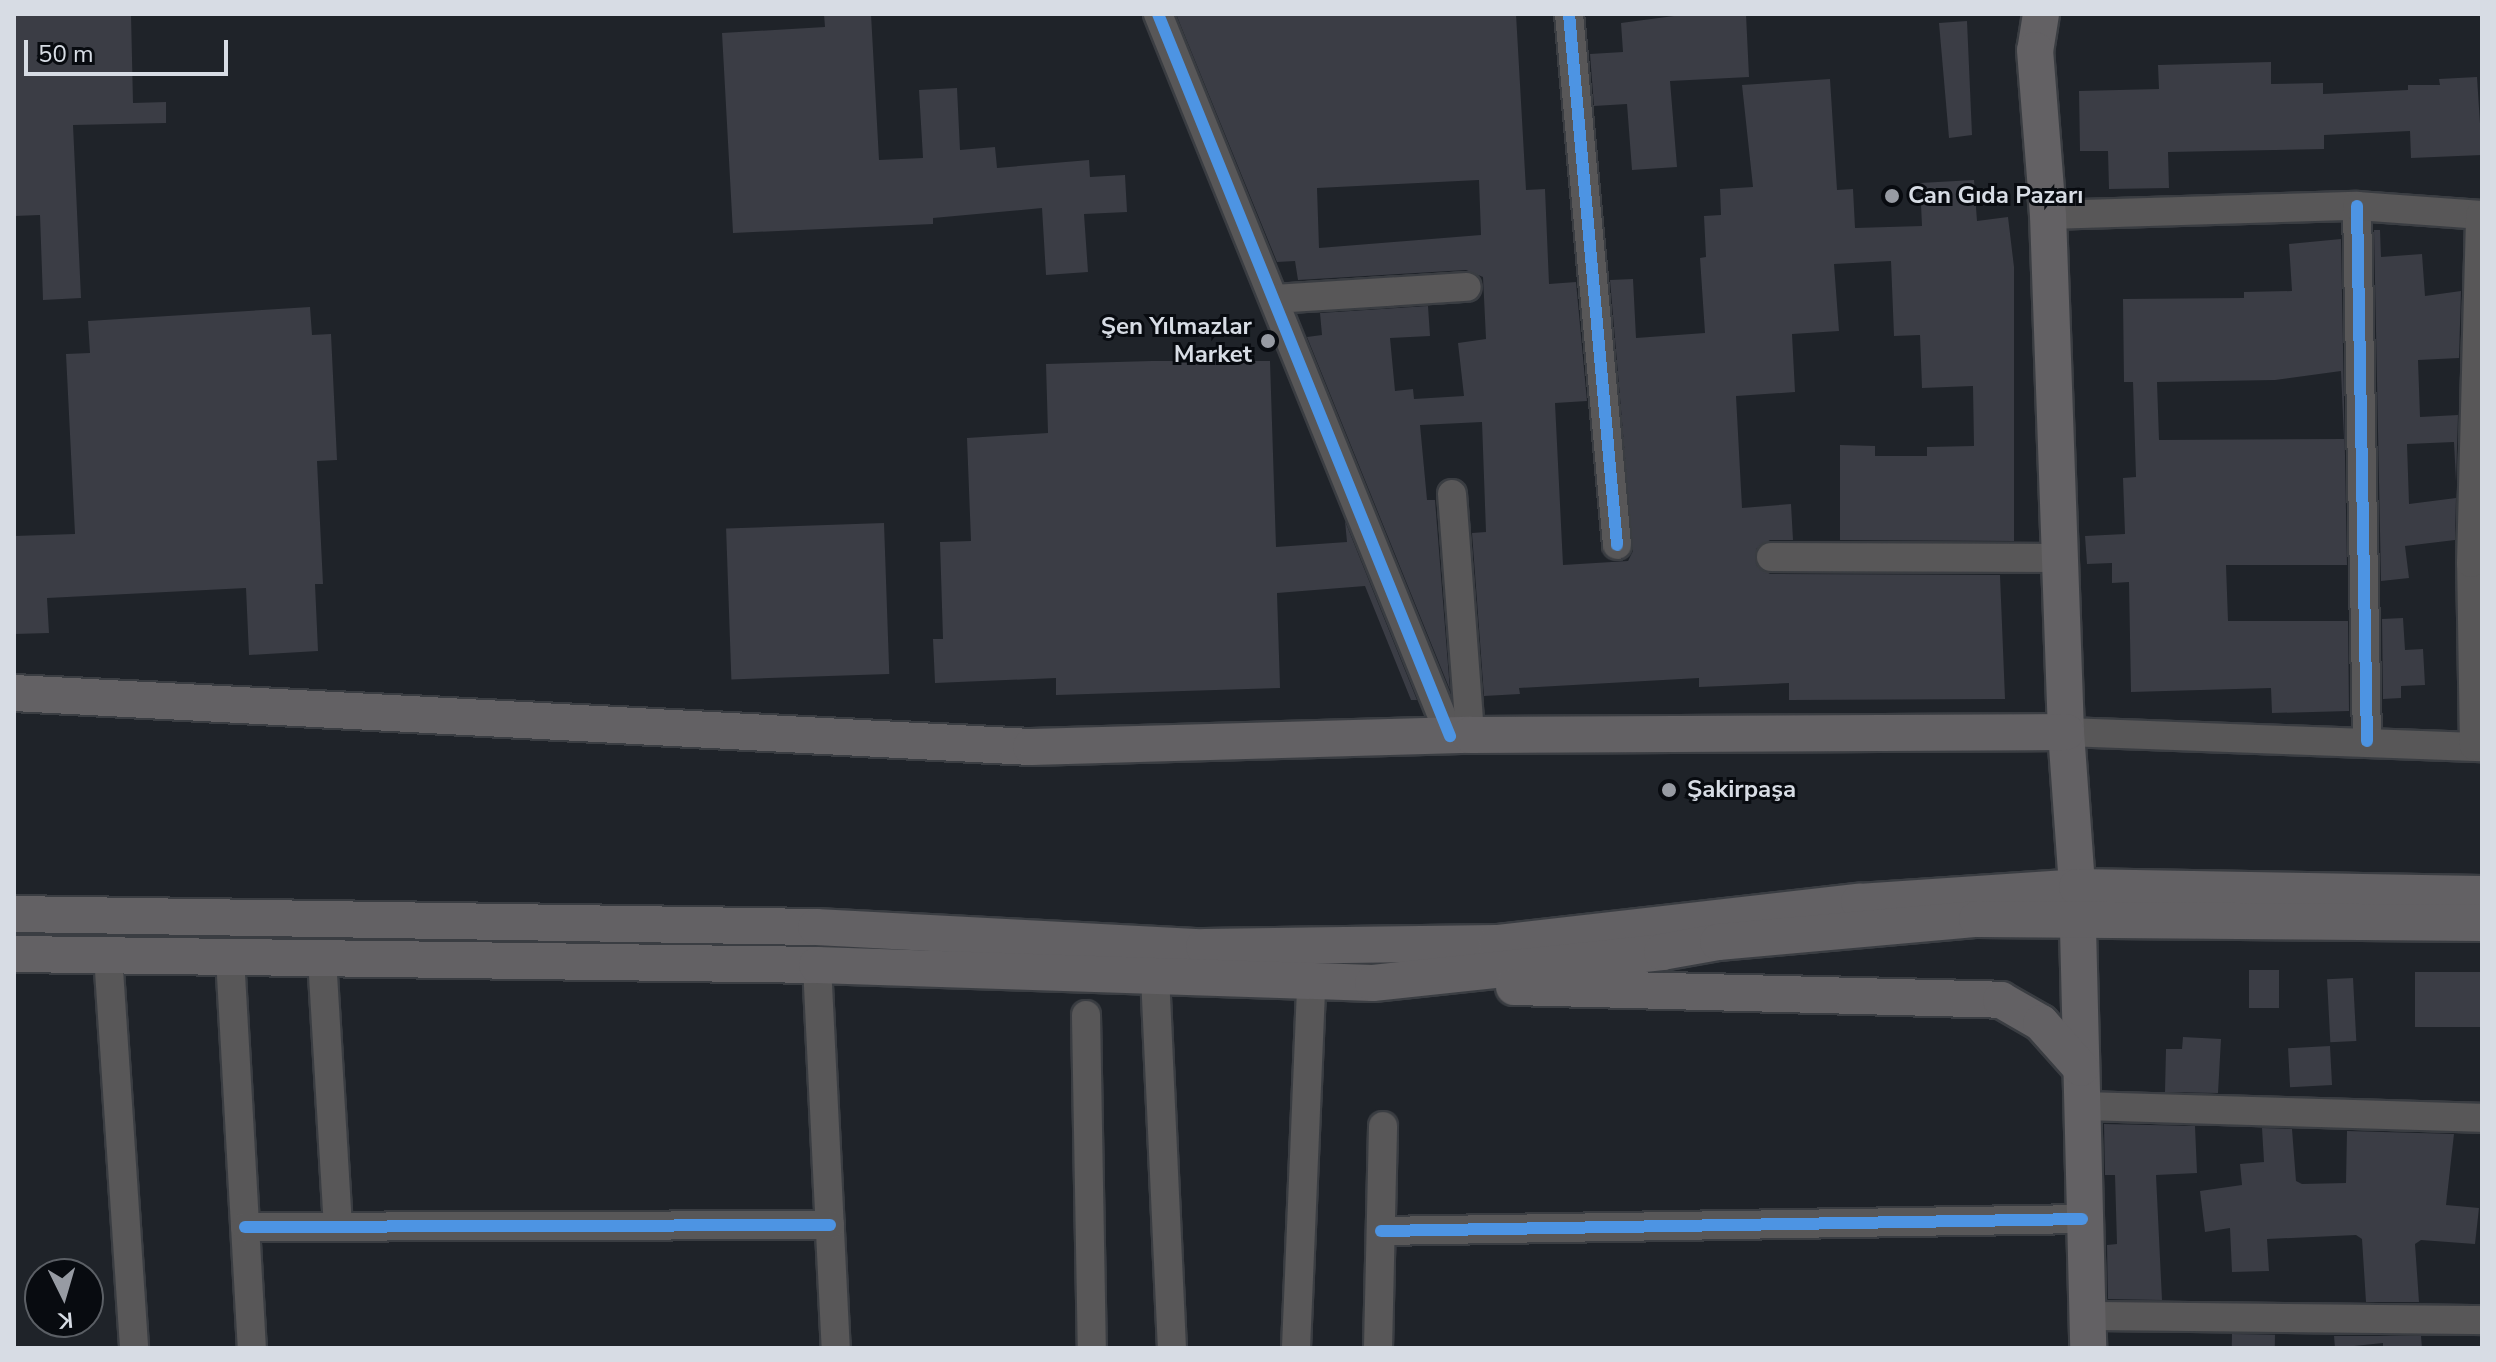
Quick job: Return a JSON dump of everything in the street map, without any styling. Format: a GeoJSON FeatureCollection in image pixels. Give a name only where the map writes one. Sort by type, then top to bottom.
{"type":"FeatureCollection","features":[{"type":"Feature","properties":{"kind":"main road"},"geometry":{"type":"LineString","coordinates":[[2016,14],[2035,50]]}},
{"type":"Feature","properties":{"kind":"main road"},"geometry":{"type":"LineString","coordinates":[[2041,14],[2035,50],[2048,215],[2058,558],[2077,902],[2082,1219],[2088,1332]]}},
{"type":"Feature","properties":{"kind":"main road"},"geometry":{"type":"LineString","coordinates":[[14,693],[1031,747],[1460,736],[2066,732]]}},
{"type":"Feature","properties":{"kind":"main road"},"geometry":{"type":"LineString","coordinates":[[14,914],[816,927],[1204,947],[1497,943],[1859,902],[2077,902],[2482,894]]}},
{"type":"Feature","properties":{"kind":"main road"},"geometry":{"type":"LineString","coordinates":[[1373,983],[2077,902],[2482,923]]}},
{"type":"Feature","properties":{"kind":"main road"},"geometry":{"type":"LineString","coordinates":[[14,954],[817,965],[1311,983],[2001,1000],[2041,1023],[2081,1068]]}},
{"type":"Feature","properties":{"kind":"street"},"geometry":{"type":"LineString","coordinates":[[1158,14],[1274,299],[1460,736]]}},
{"type":"Feature","properties":{"kind":"street"},"geometry":{"type":"LineString","coordinates":[[1569,14],[1617,545]]}},
{"type":"Feature","properties":{"kind":"street"},"geometry":{"type":"LineString","coordinates":[[2357,206],[2367,741]]}},
{"type":"Feature","properties":{"kind":"street"},"geometry":{"type":"LineString","coordinates":[[2048,215],[2357,206],[2481,215],[2471,563],[2478,746],[2066,732]]}},
{"type":"Feature","properties":{"kind":"street"},"geometry":{"type":"LineString","coordinates":[[1274,299],[1467,287]]}},
{"type":"Feature","properties":{"kind":"street"},"geometry":{"type":"LineString","coordinates":[[1452,494],[1460,736]]}},
{"type":"Feature","properties":{"kind":"street"},"geometry":{"type":"LineString","coordinates":[[1771,557],[2058,558]]}},
{"type":"Feature","properties":{"kind":"street"},"geometry":{"type":"LineString","coordinates":[[108,955],[134,1348]]}},
{"type":"Feature","properties":{"kind":"street"},"geometry":{"type":"LineString","coordinates":[[230,957],[252,1348]]}},
{"type":"Feature","properties":{"kind":"street"},"geometry":{"type":"LineString","coordinates":[[322,958],[338,1227]]}},
{"type":"Feature","properties":{"kind":"street"},"geometry":{"type":"LineString","coordinates":[[817,965],[836,1348]]}},
{"type":"Feature","properties":{"kind":"street"},"geometry":{"type":"LineString","coordinates":[[1155,975],[1172,1348]]}},
{"type":"Feature","properties":{"kind":"street"},"geometry":{"type":"LineString","coordinates":[[1296,1348],[1311,983]]}},
{"type":"Feature","properties":{"kind":"street"},"geometry":{"type":"LineString","coordinates":[[1086,1015],[1092,1348]]}},
{"type":"Feature","properties":{"kind":"street"},"geometry":{"type":"LineString","coordinates":[[2081,1106],[2482,1118]]}},
{"type":"Feature","properties":{"kind":"street"},"geometry":{"type":"LineString","coordinates":[[1378,1348],[1383,1126]]}},
{"type":"Feature","properties":{"kind":"street"},"geometry":{"type":"LineString","coordinates":[[1381,1231],[2082,1219]]}},
{"type":"Feature","properties":{"kind":"street"},"geometry":{"type":"LineString","coordinates":[[245,1227],[830,1225]]}},
{"type":"Feature","properties":{"kind":"street"},"geometry":{"type":"LineString","coordinates":[[2088,1332],[2482,1320]]}},
{"type":"Feature","properties":{"kind":"building"},"geometry":{"type":"Polygon","coordinates":[[[14,14],[131,14],[133,103],[166,102],[166,123],[73,125],[81,298],[43,300],[40,215],[14,216],[14,14]]]}},
{"type":"Feature","properties":{"kind":"building"},"geometry":{"type":"Polygon","coordinates":[[[824,14],[871,14],[879,160],[923,158],[919,90],[957,88],[960,150],[995,147],[997,168],[1089,160],[1090,177],[1125,175],[1127,212],[1084,214],[1088,272],[1046,275],[1042,208],[933,218],[933,224],[733,233],[722,33],[825,27],[824,14]]]}},
{"type":"Feature","properties":{"kind":"building"},"geometry":{"type":"Polygon","coordinates":[[[1176,14],[1516,14],[1526,190],[1545,189],[1549,284],[1576,282],[1587,401],[1555,403],[1563,565],[1628,561],[1633,551],[1610,280],[1633,279],[1636,338],[1705,333],[1700,258],[1706,257],[1704,216],[1721,215],[1720,189],[1753,187],[1742,85],[1830,79],[1837,190],[1853,189],[1855,228],[1922,226],[1920,183],[1974,180],[1977,221],[2008,217],[2014,267],[2014,541],[1840,540],[1840,445],[1875,446],[1875,456],[1927,456],[1927,447],[1974,446],[1973,386],[1922,388],[1920,335],[1894,336],[1891,261],[1834,264],[1839,331],[1792,334],[1795,392],[1736,396],[1742,508],[1791,504],[1793,540],[1770,540],[1756,549],[1757,566],[1770,574],[2000,575],[2005,699],[1789,700],[1789,683],[1699,687],[1699,678],[1519,688],[1520,694],[1484,696],[1472,533],[1486,532],[1482,422],[1420,425],[1427,500],[1435,500],[1450,690],[1307,337],[1322,335],[1320,313],[1428,306],[1430,336],[1390,338],[1395,391],[1413,389],[1414,399],[1464,396],[1458,343],[1486,339],[1483,277],[1466,270],[1298,280],[1295,261],[1277,262],[1176,14]],[[1479,180],[1317,188],[1319,248],[1481,235],[1479,180]]]}},
{"type":"Feature","properties":{"kind":"building"},"geometry":{"type":"Polygon","coordinates":[[[1689,14],[1746,14],[1749,77],[1670,81],[1677,167],[1632,170],[1627,104],[1594,106],[1590,54],[1623,52],[1621,23],[1689,14]]]}},
{"type":"Feature","properties":{"kind":"building"},"geometry":{"type":"Polygon","coordinates":[[[1967,21],[1972,135],[1949,138],[1939,23],[1967,21]]]}},
{"type":"Feature","properties":{"kind":"building"},"geometry":{"type":"Polygon","coordinates":[[[2271,62],[2271,84],[2323,83],[2323,94],[2408,90],[2408,85],[2440,85],[2439,79],[2477,77],[2482,155],[2411,158],[2410,131],[2324,135],[2324,149],[2168,152],[2169,188],[2109,189],[2108,151],[2080,151],[2079,91],[2159,89],[2158,65],[2271,62]]]}},
{"type":"Feature","properties":{"kind":"building"},"geometry":{"type":"Polygon","coordinates":[[[2374,230],[2380,230],[2381,257],[2422,254],[2425,296],[2461,291],[2459,358],[2418,360],[2420,417],[2458,415],[2456,482],[2454,442],[2407,444],[2409,504],[2456,498],[2455,540],[2405,546],[2409,578],[2381,581],[2374,230]]]}},
{"type":"Feature","properties":{"kind":"building"},"geometry":{"type":"Polygon","coordinates":[[[2341,239],[2347,565],[2226,565],[2228,621],[2348,621],[2349,711],[2272,713],[2271,688],[2131,692],[2129,582],[2112,583],[2112,563],[2087,564],[2085,536],[2125,534],[2123,478],[2136,477],[2133,382],[2124,382],[2123,299],[2244,298],[2244,292],[2292,291],[2289,244],[2341,239]],[[2341,371],[2275,380],[2157,382],[2159,440],[2344,439],[2341,371]]]}},
{"type":"Feature","properties":{"kind":"building"},"geometry":{"type":"Polygon","coordinates":[[[310,307],[312,335],[331,334],[337,460],[317,461],[323,584],[315,584],[318,651],[249,655],[246,588],[47,598],[49,633],[14,634],[14,536],[75,534],[66,354],[90,353],[88,321],[310,307]]]}},
{"type":"Feature","properties":{"kind":"building"},"geometry":{"type":"Polygon","coordinates":[[[1270,361],[1276,547],[1347,542],[1345,521],[1417,700],[1411,700],[1365,586],[1277,593],[1280,688],[1056,695],[1056,678],[935,683],[933,639],[943,639],[940,542],[971,541],[967,438],[1048,433],[1046,364],[1270,361]]]}},
{"type":"Feature","properties":{"kind":"building"},"geometry":{"type":"Polygon","coordinates":[[[884,523],[889,674],[731,679],[726,529],[884,523]]]}},
{"type":"Feature","properties":{"kind":"building"},"geometry":{"type":"Polygon","coordinates":[[[2403,618],[2405,650],[2423,649],[2425,685],[2401,686],[2401,698],[2383,699],[2382,619],[2403,618]]]}},
{"type":"Feature","properties":{"kind":"building"},"geometry":{"type":"Polygon","coordinates":[[[2249,970],[2279,970],[2279,1008],[2249,1008],[2249,970]]]}},
{"type":"Feature","properties":{"kind":"building"},"geometry":{"type":"Polygon","coordinates":[[[2415,972],[2482,972],[2482,1027],[2415,1027],[2415,972]]]}},
{"type":"Feature","properties":{"kind":"building"},"geometry":{"type":"Polygon","coordinates":[[[2353,978],[2356,1041],[2330,1042],[2327,979],[2353,978]]]}},
{"type":"Feature","properties":{"kind":"building"},"geometry":{"type":"Polygon","coordinates":[[[2183,1037],[2221,1039],[2218,1093],[2165,1092],[2166,1049],[2182,1049],[2183,1037]]]}},
{"type":"Feature","properties":{"kind":"building"},"geometry":{"type":"Polygon","coordinates":[[[2330,1046],[2332,1085],[2290,1087],[2288,1048],[2330,1046]]]}},
{"type":"Feature","properties":{"kind":"building"},"geometry":{"type":"Polygon","coordinates":[[[2104,1124],[2195,1126],[2197,1173],[2156,1175],[2162,1300],[2108,1299],[2107,1245],[2117,1244],[2115,1175],[2105,1175],[2104,1124]]]}},
{"type":"Feature","properties":{"kind":"building"},"geometry":{"type":"Polygon","coordinates":[[[2262,1128],[2292,1129],[2296,1181],[2302,1184],[2346,1183],[2347,1131],[2454,1134],[2446,1205],[2479,1208],[2475,1244],[2421,1240],[2415,1244],[2419,1302],[2366,1302],[2362,1239],[2356,1235],[2267,1239],[2269,1271],[2232,1272],[2230,1228],[2205,1232],[2200,1191],[2242,1185],[2240,1164],[2264,1162],[2262,1128]]]}},
{"type":"Feature","properties":{"kind":"building"},"geometry":{"type":"Polygon","coordinates":[[[2232,1334],[2275,1335],[2275,1348],[2232,1348],[2232,1334]]]}},
{"type":"Feature","properties":{"kind":"building"},"geometry":{"type":"Polygon","coordinates":[[[2334,1336],[2421,1336],[2422,1348],[2383,1348],[2383,1343],[2335,1348],[2334,1336]]]}},
{"type":"Feature","properties":{"kind":"cycle path"},"geometry":{"type":"LineString","coordinates":[[1158,14],[1450,736]]}},
{"type":"Feature","properties":{"kind":"cycle path"},"geometry":{"type":"LineString","coordinates":[[1569,14],[1617,545]]}},
{"type":"Feature","properties":{"kind":"cycle path"},"geometry":{"type":"LineString","coordinates":[[2357,206],[2367,741]]}},
{"type":"Feature","properties":{"kind":"cycle path"},"geometry":{"type":"LineString","coordinates":[[1381,1231],[2082,1219]]}},
{"type":"Feature","properties":{"kind":"cycle path"},"geometry":{"type":"LineString","coordinates":[[245,1227],[830,1225]]}},
{"type":"Feature","properties":{"kind":"place","name":"Can Gıda Pazarı"},"geometry":{"type":"Point","coordinates":[1892,196]}},
{"type":"Feature","properties":{"kind":"place","name":"Şen Yılmazlar Market"},"geometry":{"type":"Point","coordinates":[1268,341]}},
{"type":"Feature","properties":{"kind":"place","name":"Şakirpaşa"},"geometry":{"type":"Point","coordinates":[1669,790]}}]}
